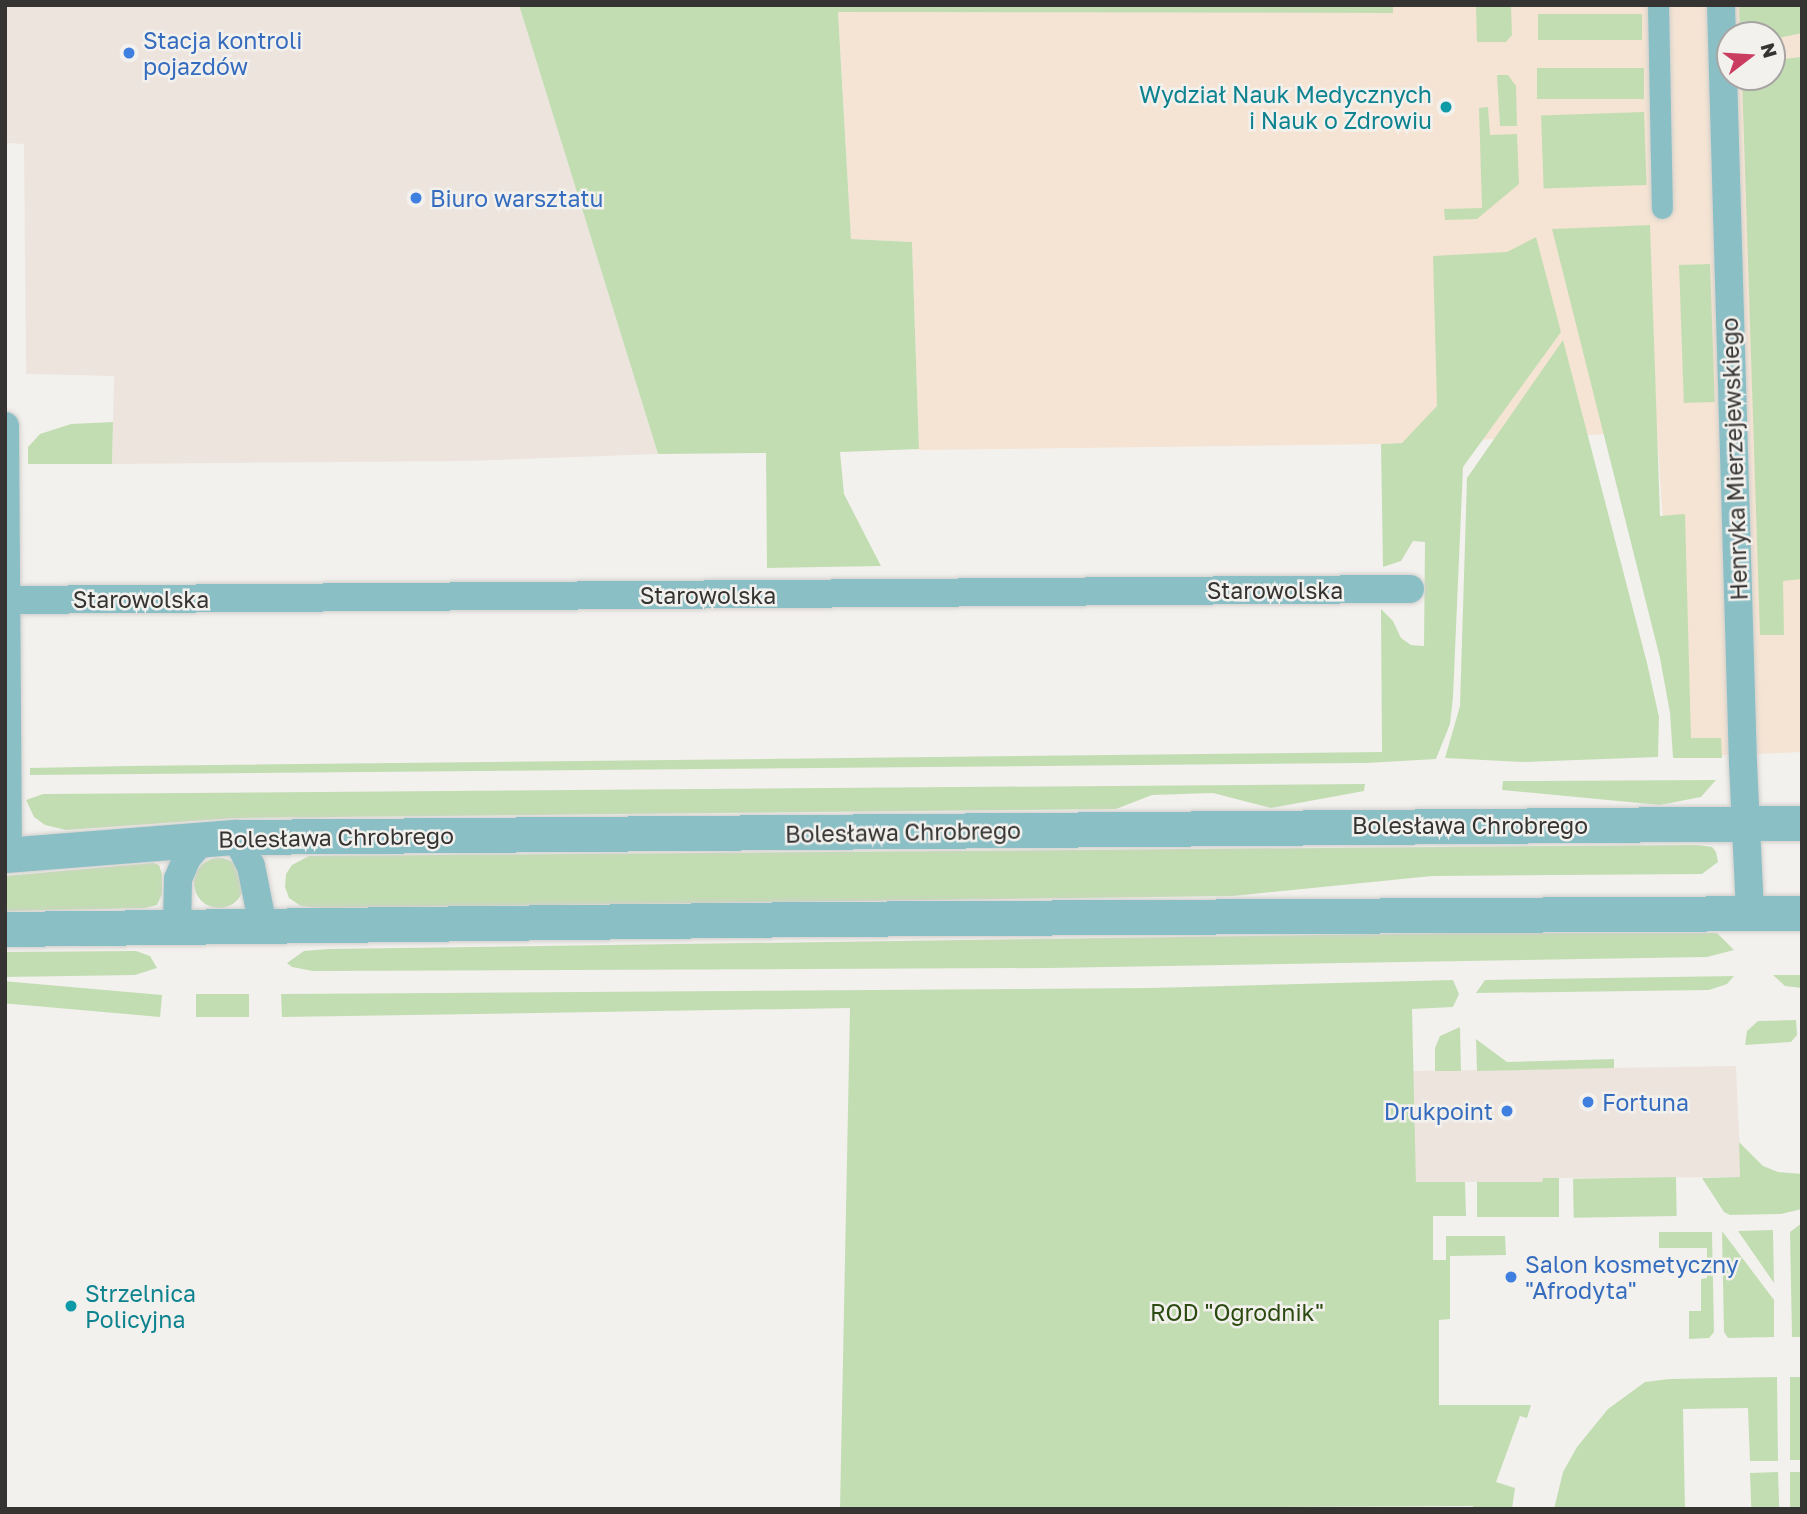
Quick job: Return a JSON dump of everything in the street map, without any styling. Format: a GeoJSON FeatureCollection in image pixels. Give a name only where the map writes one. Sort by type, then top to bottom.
{"type":"FeatureCollection","features":[{"type":"Feature","properties":{"kind":"street"},"geometry":{"type":"LineString","coordinates":[[1658,5],[1662,208]]}},
{"type":"Feature","properties":{"kind":"street","name":"Henryka Mierzejewskiego"},"geometry":{"type":"LineString","coordinates":[[1721,5],[1750,914]]}},
{"type":"Feature","properties":{"kind":"street"},"geometry":{"type":"LineString","coordinates":[[5,426],[7,855]]}},
{"type":"Feature","properties":{"kind":"street","name":"Starowolska"},"geometry":{"type":"LineString","coordinates":[[6,600],[1410,589]]}},
{"type":"Feature","properties":{"kind":"street","name":"Bolesława Chrobrego"},"geometry":{"type":"LineString","coordinates":[[7,855],[219,838],[1802,823]]}},
{"type":"Feature","properties":{"kind":"street"},"geometry":{"type":"LineString","coordinates":[[177,927],[178,879],[187,858],[219,838],[251,866],[263,926]]}},
{"type":"Feature","properties":{"kind":"street"},"geometry":{"type":"LineString","coordinates":[[5,929],[807,919],[1802,913]]}},
{"type":"Feature","properties":{"kind":"shaded area"},"geometry":{"type":"Polygon","coordinates":[[[5,5],[519,5],[658,454],[467,461],[112,464],[114,376],[26,374],[24,144],[5,143],[5,5]]]}},
{"type":"Feature","properties":{"kind":"shaded area"},"geometry":{"type":"Polygon","coordinates":[[[1393,5],[1802,5],[1802,752],[1679,757],[1657,432],[1381,444],[919,450],[912,242],[851,239],[838,12],[1392,13],[1393,5]]]}},
{"type":"Feature","properties":{"kind":"shaded area"},"geometry":{"type":"Polygon","coordinates":[[[1736,1066],[1741,1177],[1416,1182],[1412,1071],[1736,1066]]]}},
{"type":"Feature","properties":{"kind":"green space"},"geometry":{"type":"Polygon","coordinates":[[[519,5],[1393,5],[1393,13],[838,12],[851,239],[912,242],[919,449],[840,452],[844,494],[881,566],[767,568],[766,453],[658,454],[519,5]]]}},
{"type":"Feature","properties":{"kind":"green space"},"geometry":{"type":"Polygon","coordinates":[[[1476,5],[1511,5],[1512,35],[1506,42],[1477,42],[1476,5]]]}},
{"type":"Feature","properties":{"kind":"green space"},"geometry":{"type":"Polygon","coordinates":[[[1739,5],[1802,5],[1802,33],[1786,36],[1786,21],[1740,21],[1739,5]]]}},
{"type":"Feature","properties":{"kind":"green space"},"geometry":{"type":"Polygon","coordinates":[[[1538,14],[1642,14],[1642,40],[1538,40],[1538,14]]]}},
{"type":"Feature","properties":{"kind":"green space"},"geometry":{"type":"Polygon","coordinates":[[[1802,57],[1802,579],[1783,581],[1784,635],[1760,635],[1742,91],[1786,91],[1786,59],[1802,57]]]}},
{"type":"Feature","properties":{"kind":"green space"},"geometry":{"type":"Polygon","coordinates":[[[1537,68],[1644,68],[1644,99],[1537,99],[1537,68]]]}},
{"type":"Feature","properties":{"kind":"green space"},"geometry":{"type":"Polygon","coordinates":[[[1497,75],[1508,75],[1516,86],[1517,126],[1500,126],[1497,75]]]}},
{"type":"Feature","properties":{"kind":"green space"},"geometry":{"type":"Polygon","coordinates":[[[1488,107],[1490,135],[1517,134],[1519,184],[1477,219],[1445,220],[1444,209],[1482,208],[1479,108],[1488,107]]]}},
{"type":"Feature","properties":{"kind":"green space"},"geometry":{"type":"Polygon","coordinates":[[[1644,112],[1647,185],[1544,189],[1541,116],[1644,112]]]}},
{"type":"Feature","properties":{"kind":"green space"},"geometry":{"type":"Polygon","coordinates":[[[1650,225],[1660,516],[1685,514],[1691,738],[1721,738],[1722,758],[1673,758],[1670,713],[1660,658],[1552,229],[1650,225]]]}},
{"type":"Feature","properties":{"kind":"green space"},"geometry":{"type":"Polygon","coordinates":[[[1536,237],[1561,332],[1463,467],[1453,697],[1450,724],[1436,759],[1366,763],[30,775],[30,768],[128,766],[1382,752],[1381,609],[1393,621],[1401,638],[1411,645],[1424,646],[1425,542],[1413,541],[1401,561],[1383,567],[1381,444],[1402,443],[1437,406],[1433,256],[1507,252],[1536,237]]]}},
{"type":"Feature","properties":{"kind":"green space"},"geometry":{"type":"Polygon","coordinates":[[[1710,264],[1715,402],[1684,403],[1679,265],[1710,264]]]}},
{"type":"Feature","properties":{"kind":"green space"},"geometry":{"type":"Polygon","coordinates":[[[1563,340],[1647,663],[1659,717],[1658,757],[1522,762],[1445,758],[1460,706],[1467,478],[1563,340]]]}},
{"type":"Feature","properties":{"kind":"green space"},"geometry":{"type":"Polygon","coordinates":[[[113,422],[112,464],[28,464],[28,447],[40,434],[71,424],[113,422]]]}},
{"type":"Feature","properties":{"kind":"green space"},"geometry":{"type":"Polygon","coordinates":[[[1716,780],[1701,797],[1660,805],[1502,790],[1503,781],[1716,780]]]}},
{"type":"Feature","properties":{"kind":"green space"},"geometry":{"type":"Polygon","coordinates":[[[1365,784],[1364,791],[1271,808],[1213,793],[1152,795],[1116,809],[235,818],[66,830],[45,825],[34,817],[26,800],[43,794],[1365,784]]]}},
{"type":"Feature","properties":{"kind":"green space"},"geometry":{"type":"Polygon","coordinates":[[[1712,847],[1718,862],[1702,874],[1432,876],[1233,896],[323,908],[301,906],[289,898],[285,887],[286,874],[292,865],[309,856],[1712,847]]]}},
{"type":"Feature","properties":{"kind":"green space"},"geometry":{"type":"Polygon","coordinates":[[[219,858],[237,865],[244,883],[237,901],[219,908],[201,901],[194,883],[201,865],[219,858]]]}},
{"type":"Feature","properties":{"kind":"green space"},"geometry":{"type":"Polygon","coordinates":[[[153,863],[159,865],[162,874],[162,894],[157,905],[145,908],[5,911],[5,876],[153,863]]]}},
{"type":"Feature","properties":{"kind":"green space"},"geometry":{"type":"Polygon","coordinates":[[[1462,933],[1717,933],[1734,950],[1707,957],[1048,968],[313,971],[292,967],[287,963],[304,951],[329,949],[1462,933]]]}},
{"type":"Feature","properties":{"kind":"green space"},"geometry":{"type":"Polygon","coordinates":[[[136,951],[150,956],[157,968],[135,975],[5,977],[5,952],[136,951]]]}},
{"type":"Feature","properties":{"kind":"green space"},"geometry":{"type":"Polygon","coordinates":[[[1773,975],[1802,975],[1802,988],[1785,986],[1773,975]]]}},
{"type":"Feature","properties":{"kind":"green space"},"geometry":{"type":"Polygon","coordinates":[[[1734,976],[1727,984],[1709,990],[1476,993],[1485,980],[1734,976]]]}},
{"type":"Feature","properties":{"kind":"green space","name":"ROD \"Ogrodnik\""},"geometry":{"type":"Polygon","coordinates":[[[1453,980],[1459,994],[1453,1007],[1412,1009],[1416,1182],[1465,1182],[1466,1216],[1433,1216],[1433,1260],[1446,1260],[1446,1236],[1505,1236],[1506,1255],[1450,1256],[1450,1319],[1439,1320],[1439,1405],[1531,1405],[1527,1418],[1520,1416],[1496,1482],[1515,1488],[1512,1509],[1473,1509],[1473,1506],[840,1509],[850,1008],[282,1017],[281,994],[1150,988],[1453,980]]]}},
{"type":"Feature","properties":{"kind":"green space"},"geometry":{"type":"Polygon","coordinates":[[[6,981],[162,995],[160,1017],[5,1003],[6,981]]]}},
{"type":"Feature","properties":{"kind":"green space"},"geometry":{"type":"Polygon","coordinates":[[[196,994],[249,994],[249,1017],[196,1017],[196,994]]]}},
{"type":"Feature","properties":{"kind":"green space"},"geometry":{"type":"Polygon","coordinates":[[[1796,1020],[1797,1035],[1791,1042],[1745,1045],[1747,1031],[1758,1021],[1796,1020]]]}},
{"type":"Feature","properties":{"kind":"green space"},"geometry":{"type":"Polygon","coordinates":[[[1460,1027],[1461,1071],[1435,1071],[1435,1048],[1440,1036],[1460,1027]]]}},
{"type":"Feature","properties":{"kind":"green space"},"geometry":{"type":"Polygon","coordinates":[[[1476,1039],[1507,1062],[1614,1059],[1614,1068],[1477,1071],[1476,1039]]]}},
{"type":"Feature","properties":{"kind":"green space"},"geometry":{"type":"Polygon","coordinates":[[[1739,1142],[1763,1166],[1778,1172],[1802,1174],[1802,1209],[1781,1214],[1730,1215],[1724,1212],[1702,1178],[1740,1177],[1739,1142]]]}},
{"type":"Feature","properties":{"kind":"green space"},"geometry":{"type":"Polygon","coordinates":[[[1676,1177],[1677,1216],[1574,1218],[1573,1179],[1676,1177]]]}},
{"type":"Feature","properties":{"kind":"green space"},"geometry":{"type":"Polygon","coordinates":[[[1543,1178],[1559,1178],[1559,1217],[1477,1217],[1477,1182],[1542,1182],[1543,1178]]]}},
{"type":"Feature","properties":{"kind":"green space"},"geometry":{"type":"Polygon","coordinates":[[[1802,1223],[1802,1337],[1792,1337],[1790,1232],[1802,1223]]]}},
{"type":"Feature","properties":{"kind":"green space"},"geometry":{"type":"Polygon","coordinates":[[[1773,1230],[1774,1283],[1738,1231],[1773,1230]]]}},
{"type":"Feature","properties":{"kind":"green space"},"geometry":{"type":"Polygon","coordinates":[[[1722,1231],[1774,1300],[1774,1337],[1728,1338],[1724,1332],[1722,1231]]]}},
{"type":"Feature","properties":{"kind":"green space"},"geometry":{"type":"Polygon","coordinates":[[[1659,1232],[1712,1232],[1714,1332],[1709,1338],[1689,1339],[1689,1311],[1701,1311],[1701,1279],[1707,1278],[1707,1248],[1659,1248],[1659,1232]]]}},
{"type":"Feature","properties":{"kind":"green space"},"geometry":{"type":"Polygon","coordinates":[[[1777,1377],[1778,1461],[1750,1461],[1748,1408],[1683,1409],[1685,1509],[1554,1509],[1563,1472],[1577,1447],[1608,1409],[1645,1382],[1777,1377]]]}},
{"type":"Feature","properties":{"kind":"green space"},"geometry":{"type":"Polygon","coordinates":[[[1790,1377],[1802,1377],[1802,1460],[1790,1460],[1790,1377]]]}},
{"type":"Feature","properties":{"kind":"green space"},"geometry":{"type":"Polygon","coordinates":[[[1778,1472],[1779,1509],[1751,1509],[1750,1473],[1778,1472]]]}},
{"type":"Feature","properties":{"kind":"green space"},"geometry":{"type":"Polygon","coordinates":[[[1790,1472],[1802,1472],[1802,1509],[1790,1509],[1790,1472]]]}},
{"type":"Feature","properties":{"kind":"place","name":"Stacja kontroli pojazdów"},"geometry":{"type":"Point","coordinates":[129,53]}},
{"type":"Feature","properties":{"kind":"place","name":"Wydział Nauk Medycznych i Nauk o Zdrowiu"},"geometry":{"type":"Point","coordinates":[1446,107]}},
{"type":"Feature","properties":{"kind":"place","name":"Biuro warsztatu"},"geometry":{"type":"Point","coordinates":[416,198]}},
{"type":"Feature","properties":{"kind":"place","name":"Fortuna"},"geometry":{"type":"Point","coordinates":[1588,1102]}},
{"type":"Feature","properties":{"kind":"place","name":"Drukpoint"},"geometry":{"type":"Point","coordinates":[1507,1111]}},
{"type":"Feature","properties":{"kind":"place","name":"Salon kosmetyczny \"Afrodyta\""},"geometry":{"type":"Point","coordinates":[1511,1277]}},
{"type":"Feature","properties":{"kind":"place","name":"Strzelnica Policyjna"},"geometry":{"type":"Point","coordinates":[71,1306]}}]}
